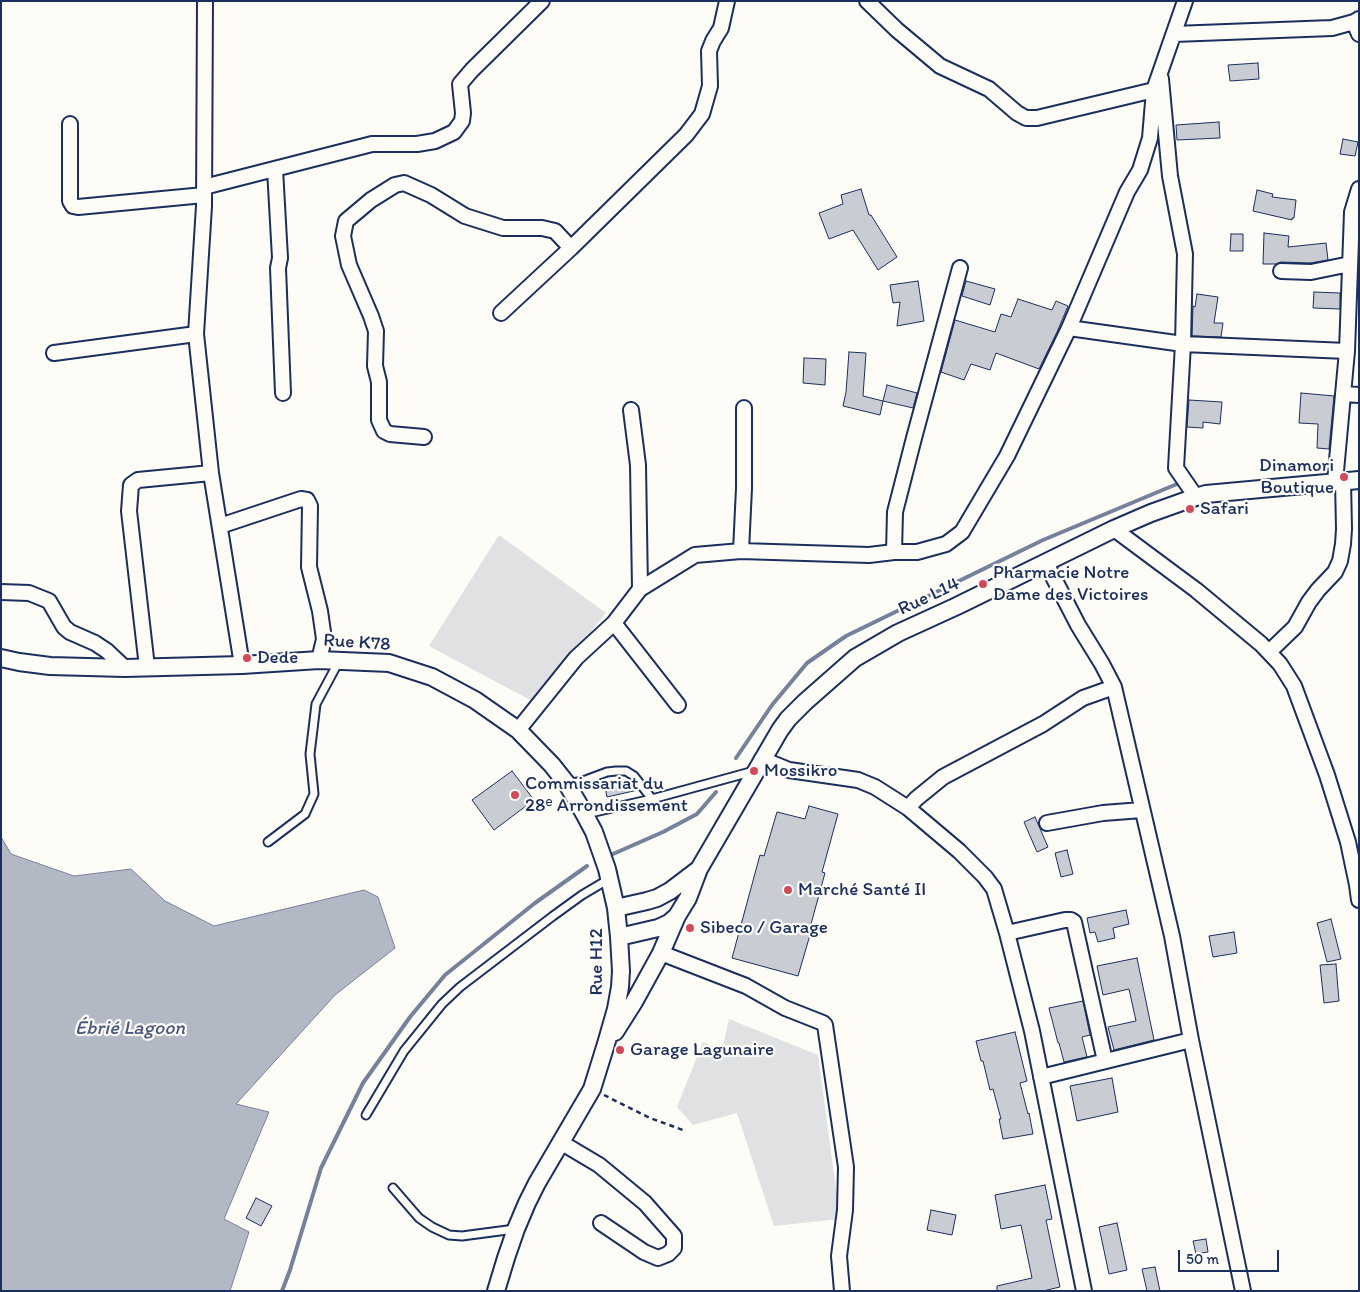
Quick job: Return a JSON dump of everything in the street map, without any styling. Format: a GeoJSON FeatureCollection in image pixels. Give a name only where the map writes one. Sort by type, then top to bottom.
{"type":"FeatureCollection","features":[{"type":"Feature","properties":{"kind":"street"},"geometry":{"type":"LineString","coordinates":[[205,1],[204,191],[196,334],[211,473],[242,665]]}},
{"type":"Feature","properties":{"kind":"street"},"geometry":{"type":"LineString","coordinates":[[70,124],[70,201],[73,206],[78,207],[204,191],[275,169],[372,144],[417,144],[435,140],[454,132],[462,121],[460,84],[542,1]]}},
{"type":"Feature","properties":{"kind":"street"},"geometry":{"type":"LineString","coordinates":[[501,313],[571,248],[686,135],[702,114],[710,86],[709,51],[721,28],[727,1]]}},
{"type":"Feature","properties":{"kind":"street"},"geometry":{"type":"LineString","coordinates":[[867,1],[897,30],[940,66],[989,89],[1026,118],[1037,118],[1154,90]]}},
{"type":"Feature","properties":{"kind":"street"},"geometry":{"type":"LineString","coordinates":[[518,730],[576,658],[614,623],[640,589],[695,555],[741,551],[869,555],[917,552],[946,544],[962,532],[1007,456],[1069,328],[1127,192],[1140,170],[1150,138],[1154,90],[1185,1]]}},
{"type":"Feature","properties":{"kind":"street"},"geometry":{"type":"LineString","coordinates":[[1174,34],[1332,28],[1357,25]]}},
{"type":"Feature","properties":{"kind":"street"},"geometry":{"type":"LineString","coordinates":[[1161,72],[1170,176],[1185,254],[1183,344],[1176,468],[1196,497]]}},
{"type":"Feature","properties":{"kind":"street"},"geometry":{"type":"LineString","coordinates":[[275,169],[280,258],[278,268],[283,393]]}},
{"type":"Feature","properties":{"kind":"street"},"geometry":{"type":"LineString","coordinates":[[424,437],[390,434],[384,430],[379,420],[376,331],[349,266],[343,236],[346,221],[370,200],[395,185],[404,184],[431,195],[465,216],[503,228],[542,228],[555,231],[571,248]]}},
{"type":"Feature","properties":{"kind":"street"},"geometry":{"type":"LineString","coordinates":[[1269,652],[1295,627],[1309,602],[1335,572],[1340,561],[1343,544],[1346,481],[1343,394],[1347,351],[1352,212],[1359,189]]}},
{"type":"Feature","properties":{"kind":"street"},"geometry":{"type":"LineString","coordinates":[[1281,271],[1311,272],[1350,264]]}},
{"type":"Feature","properties":{"kind":"street"},"geometry":{"type":"LineString","coordinates":[[894,552],[895,512],[960,268]]}},
{"type":"Feature","properties":{"kind":"street"},"geometry":{"type":"LineString","coordinates":[[1069,328],[1183,344],[1347,351]]}},
{"type":"Feature","properties":{"kind":"street"},"geometry":{"type":"LineString","coordinates":[[54,352],[196,334]]}},
{"type":"Feature","properties":{"kind":"street"},"geometry":{"type":"LineString","coordinates":[[1343,394],[1359,395]]}},
{"type":"Feature","properties":{"kind":"street"},"geometry":{"type":"LineString","coordinates":[[741,551],[744,488],[744,408]]}},
{"type":"Feature","properties":{"kind":"street"},"geometry":{"type":"LineString","coordinates":[[631,410],[638,465],[640,589]]}},
{"type":"Feature","properties":{"kind":"street"},"geometry":{"type":"LineString","coordinates":[[147,667],[129,511],[131,485],[138,480],[211,473]]}},
{"type":"Feature","properties":{"kind":"street","name":"Rue L14"},"geometry":{"type":"LineString","coordinates":[[619,937],[658,928],[669,923],[677,916],[688,898],[699,869],[780,730],[788,719],[855,658],[898,633],[1151,513],[1206,494],[1346,481]]}},
{"type":"Feature","properties":{"kind":"street"},"geometry":{"type":"LineString","coordinates":[[220,526],[301,499],[307,500],[310,506],[309,568],[320,610],[324,640],[319,660]]}},
{"type":"Feature","properties":{"kind":"street"},"geometry":{"type":"LineString","coordinates":[[1114,529],[1196,590],[1261,644],[1280,664],[1294,686],[1327,775],[1348,842],[1359,900]]}},
{"type":"Feature","properties":{"kind":"street"},"geometry":{"type":"LineString","coordinates":[[1046,563],[1078,625],[1114,687],[1172,936],[1191,1040],[1244,1291]]}},
{"type":"Feature","properties":{"kind":"street"},"geometry":{"type":"LineString","coordinates":[[1,592],[29,593],[49,601],[64,627],[107,651],[125,668]]}},
{"type":"Feature","properties":{"kind":"street"},"geometry":{"type":"LineString","coordinates":[[614,623],[678,705]]}},
{"type":"Feature","properties":{"kind":"street","name":"Rue K78"},"geometry":{"type":"LineString","coordinates":[[1,658],[50,666],[125,668],[242,665],[319,660],[389,663],[432,677],[474,700],[518,730],[552,765],[585,815],[601,850],[616,908]]}},
{"type":"Feature","properties":{"kind":"street"},"geometry":{"type":"LineString","coordinates":[[908,808],[943,777],[1043,724],[1083,698],[1095,692],[1114,687]]}},
{"type":"Feature","properties":{"kind":"street"},"geometry":{"type":"LineString","coordinates":[[758,765],[858,780],[875,787],[908,808],[958,851],[985,877],[994,890],[1032,1031],[1084,1291]]}},
{"type":"Feature","properties":{"kind":"street"},"geometry":{"type":"LineString","coordinates":[[1047,824],[1103,812],[1142,810]]}},
{"type":"Feature","properties":{"kind":"street","name":"Rue L14"},"geometry":{"type":"LineString","coordinates":[[616,908],[657,898],[670,891],[699,869]]}},
{"type":"Feature","properties":{"kind":"street","name":"Rue H12"},"geometry":{"type":"LineString","coordinates":[[496,1291],[516,1229],[537,1183],[592,1089],[616,1009],[620,987],[621,971],[616,908]]}},
{"type":"Feature","properties":{"kind":"street"},"geometry":{"type":"LineString","coordinates":[[606,1044],[634,1002],[661,952],[677,916]]}},
{"type":"Feature","properties":{"kind":"street"},"geometry":{"type":"LineString","coordinates":[[1007,933],[1066,920],[1074,922],[1105,1061]]}},
{"type":"Feature","properties":{"kind":"street"},"geometry":{"type":"LineString","coordinates":[[661,952],[746,986],[780,1005],[825,1025],[846,1167],[845,1210],[839,1256],[842,1291]]}},
{"type":"Feature","properties":{"kind":"street"},"geometry":{"type":"LineString","coordinates":[[1041,1077],[1191,1040]]}},
{"type":"Feature","properties":{"kind":"street"},"geometry":{"type":"LineString","coordinates":[[562,1142],[599,1165],[645,1203],[674,1236],[674,1248],[668,1254],[658,1258],[644,1252],[601,1223]]}},
{"type":"Feature","properties":{"kind":"lane"},"geometry":{"type":"LineString","coordinates":[[268,842],[305,814],[314,794],[310,754],[316,704],[340,661]]}},
{"type":"Feature","properties":{"kind":"lane"},"geometry":{"type":"LineString","coordinates":[[585,815],[652,799],[758,765]]}},
{"type":"Feature","properties":{"kind":"lane"},"geometry":{"type":"LineString","coordinates":[[566,784],[607,772],[626,771],[634,776],[652,799]]}},
{"type":"Feature","properties":{"kind":"lane"},"geometry":{"type":"LineString","coordinates":[[366,1115],[404,1051],[442,1004],[460,987],[552,916],[582,895],[610,879]]}},
{"type":"Feature","properties":{"kind":"lane"},"geometry":{"type":"LineString","coordinates":[[394,1188],[419,1218],[449,1235],[462,1236],[516,1229]]}},
{"type":"Feature","properties":{"kind":"path"},"geometry":{"type":"LineString","coordinates":[[592,1089],[650,1118],[683,1130]]}},
{"type":"Feature","properties":{"kind":"shaded area"},"geometry":{"type":"Polygon","coordinates":[[[499,535],[606,613],[534,702],[429,646],[499,535]]]}},
{"type":"Feature","properties":{"kind":"shaded area"},"geometry":{"type":"Polygon","coordinates":[[[729,1019],[818,1055],[840,1219],[774,1226],[737,1113],[693,1125],[677,1107],[703,1042],[722,1051],[729,1019]]]}},
{"type":"Feature","properties":{"kind":"water","name":"Ébrié Lagoon"},"geometry":{"type":"Polygon","coordinates":[[[1,837],[11,854],[74,876],[131,869],[165,901],[214,926],[364,890],[378,897],[395,948],[335,995],[236,1104],[269,1112],[224,1219],[249,1232],[230,1291],[1,1291],[1,837]]]}},
{"type":"Feature","properties":{"kind":"building"},"geometry":{"type":"Polygon","coordinates":[[[1258,63],[1259,79],[1230,81],[1228,65],[1258,63]]]}},
{"type":"Feature","properties":{"kind":"building"},"geometry":{"type":"Polygon","coordinates":[[[1219,122],[1220,138],[1177,140],[1176,125],[1219,122]]]}},
{"type":"Feature","properties":{"kind":"building"},"geometry":{"type":"Polygon","coordinates":[[[1343,139],[1358,142],[1355,156],[1340,154],[1343,139]]]}},
{"type":"Feature","properties":{"kind":"building"},"geometry":{"type":"Polygon","coordinates":[[[861,189],[869,215],[871,215],[897,257],[878,270],[853,230],[829,239],[819,213],[843,204],[841,195],[861,189]]]}},
{"type":"Feature","properties":{"kind":"building"},"geometry":{"type":"Polygon","coordinates":[[[1257,190],[1273,194],[1272,197],[1296,200],[1294,218],[1292,220],[1253,211],[1257,190]]]}},
{"type":"Feature","properties":{"kind":"building"},"geometry":{"type":"Polygon","coordinates":[[[1264,233],[1289,236],[1288,247],[1326,243],[1328,260],[1310,263],[1281,262],[1263,264],[1264,233]]]}},
{"type":"Feature","properties":{"kind":"building"},"geometry":{"type":"Polygon","coordinates":[[[1231,234],[1243,234],[1243,251],[1230,251],[1231,234]]]}},
{"type":"Feature","properties":{"kind":"building"},"geometry":{"type":"Polygon","coordinates":[[[918,281],[924,321],[897,326],[900,302],[893,303],[890,285],[918,281]]]}},
{"type":"Feature","properties":{"kind":"building"},"geometry":{"type":"Polygon","coordinates":[[[966,281],[995,289],[990,305],[962,296],[966,281]]]}},
{"type":"Feature","properties":{"kind":"building"},"geometry":{"type":"Polygon","coordinates":[[[1314,292],[1340,293],[1340,309],[1313,308],[1314,292]]]}},
{"type":"Feature","properties":{"kind":"building"},"geometry":{"type":"Polygon","coordinates":[[[1197,294],[1218,297],[1214,323],[1223,323],[1221,337],[1192,336],[1193,306],[1195,307],[1197,294]]]}},
{"type":"Feature","properties":{"kind":"building"},"geometry":{"type":"Polygon","coordinates":[[[1018,299],[1052,310],[1056,301],[1068,306],[1039,369],[996,353],[990,370],[971,364],[964,380],[941,372],[955,320],[995,332],[1001,314],[1011,317],[1018,299]]]}},
{"type":"Feature","properties":{"kind":"building"},"geometry":{"type":"Polygon","coordinates":[[[849,352],[866,353],[863,396],[883,401],[880,415],[843,406],[849,352]]]}},
{"type":"Feature","properties":{"kind":"building"},"geometry":{"type":"Polygon","coordinates":[[[804,358],[826,359],[825,385],[803,383],[804,358]]]}},
{"type":"Feature","properties":{"kind":"building"},"geometry":{"type":"Polygon","coordinates":[[[887,385],[917,393],[913,408],[883,401],[887,385]]]}},
{"type":"Feature","properties":{"kind":"building"},"geometry":{"type":"Polygon","coordinates":[[[1301,393],[1334,396],[1329,449],[1317,448],[1318,424],[1299,423],[1301,393]]]}},
{"type":"Feature","properties":{"kind":"building"},"geometry":{"type":"Polygon","coordinates":[[[1189,400],[1222,402],[1220,424],[1203,422],[1203,428],[1187,427],[1189,400]]]}},
{"type":"Feature","properties":{"kind":"building"},"geometry":{"type":"Polygon","coordinates":[[[512,771],[534,800],[494,830],[472,800],[512,771]]]}},
{"type":"Feature","properties":{"kind":"building"},"geometry":{"type":"Polygon","coordinates":[[[631,781],[638,790],[607,797],[605,787],[631,781]]]}},
{"type":"Feature","properties":{"kind":"building"},"geometry":{"type":"Polygon","coordinates":[[[809,806],[838,814],[822,872],[825,873],[808,935],[810,935],[798,976],[732,958],[760,855],[764,856],[777,812],[805,819],[809,806]]]}},
{"type":"Feature","properties":{"kind":"building"},"geometry":{"type":"Polygon","coordinates":[[[1035,817],[1048,847],[1037,852],[1024,822],[1035,817]]]}},
{"type":"Feature","properties":{"kind":"building"},"geometry":{"type":"Polygon","coordinates":[[[1067,850],[1073,874],[1061,877],[1055,853],[1067,850]]]}},
{"type":"Feature","properties":{"kind":"building"},"geometry":{"type":"Polygon","coordinates":[[[1126,910],[1129,924],[1113,928],[1115,938],[1098,942],[1095,932],[1090,933],[1087,918],[1126,910]]]}},
{"type":"Feature","properties":{"kind":"building"},"geometry":{"type":"Polygon","coordinates":[[[1331,919],[1341,959],[1327,962],[1317,923],[1331,919]]]}},
{"type":"Feature","properties":{"kind":"building"},"geometry":{"type":"Polygon","coordinates":[[[1234,932],[1237,953],[1213,957],[1209,936],[1234,932]]]}},
{"type":"Feature","properties":{"kind":"building"},"geometry":{"type":"Polygon","coordinates":[[[1137,958],[1154,1040],[1114,1050],[1108,1027],[1136,1021],[1129,989],[1103,995],[1097,966],[1137,958]]]}},
{"type":"Feature","properties":{"kind":"building"},"geometry":{"type":"Polygon","coordinates":[[[1336,964],[1339,1001],[1324,1003],[1320,965],[1336,964]]]}},
{"type":"Feature","properties":{"kind":"building"},"geometry":{"type":"Polygon","coordinates":[[[1083,1001],[1090,1035],[1082,1037],[1087,1057],[1064,1062],[1049,1008],[1083,1001]]]}},
{"type":"Feature","properties":{"kind":"building"},"geometry":{"type":"Polygon","coordinates":[[[1015,1032],[1027,1081],[1020,1083],[1033,1134],[1003,1139],[999,1119],[1001,1119],[993,1089],[990,1090],[976,1041],[1015,1032]]]}},
{"type":"Feature","properties":{"kind":"building"},"geometry":{"type":"Polygon","coordinates":[[[1112,1078],[1118,1112],[1077,1121],[1070,1086],[1112,1078]]]}},
{"type":"Feature","properties":{"kind":"building"},"geometry":{"type":"Polygon","coordinates":[[[1045,1185],[1052,1219],[1046,1220],[1060,1287],[1043,1291],[997,1291],[997,1286],[1032,1278],[1021,1225],[1001,1229],[995,1195],[1045,1185]]]}},
{"type":"Feature","properties":{"kind":"building"},"geometry":{"type":"Polygon","coordinates":[[[256,1198],[272,1206],[261,1226],[246,1218],[256,1198]]]}},
{"type":"Feature","properties":{"kind":"building"},"geometry":{"type":"Polygon","coordinates":[[[931,1210],[956,1215],[952,1235],[927,1230],[931,1210]]]}},
{"type":"Feature","properties":{"kind":"building"},"geometry":{"type":"Polygon","coordinates":[[[1117,1223],[1127,1270],[1109,1274],[1099,1227],[1117,1223]]]}},
{"type":"Feature","properties":{"kind":"building"},"geometry":{"type":"Polygon","coordinates":[[[1206,1239],[1208,1252],[1196,1254],[1193,1241],[1206,1239]]]}},
{"type":"Feature","properties":{"kind":"building"},"geometry":{"type":"Polygon","coordinates":[[[1155,1267],[1160,1291],[1147,1291],[1142,1269],[1155,1267]]]}},
{"type":"Feature","properties":{"kind":"waterway"},"geometry":{"type":"LineString","coordinates":[[736,758],[772,705],[807,663],[846,636],[1043,540],[1177,484]]}},
{"type":"Feature","properties":{"kind":"waterway"},"geometry":{"type":"LineString","coordinates":[[613,854],[663,832],[697,814],[716,792]]}},
{"type":"Feature","properties":{"kind":"waterway"},"geometry":{"type":"LineString","coordinates":[[282,1291],[321,1168],[363,1083],[410,1017],[445,975],[535,903],[587,866]]}},
{"type":"Feature","properties":{"kind":"place","name":"Dinamori Boutique"},"geometry":{"type":"Point","coordinates":[1344,477]}},
{"type":"Feature","properties":{"kind":"place","name":"Safari"},"geometry":{"type":"Point","coordinates":[1190,509]}},
{"type":"Feature","properties":{"kind":"place","name":"Pharmacie Notre Dame des Victoires"},"geometry":{"type":"Point","coordinates":[983,584]}},
{"type":"Feature","properties":{"kind":"place","name":"Dede"},"geometry":{"type":"Point","coordinates":[247,658]}},
{"type":"Feature","properties":{"kind":"place","name":"Mossikro"},"geometry":{"type":"Point","coordinates":[754,771]}},
{"type":"Feature","properties":{"kind":"place","name":"Commissariat du 28ᵉ Arrondissement"},"geometry":{"type":"Point","coordinates":[515,795]}},
{"type":"Feature","properties":{"kind":"place","name":"Marché Santé II"},"geometry":{"type":"Point","coordinates":[788,890]}},
{"type":"Feature","properties":{"kind":"place","name":"Sibeco / Garage"},"geometry":{"type":"Point","coordinates":[690,928]}},
{"type":"Feature","properties":{"kind":"place","name":"Garage Lagunaire"},"geometry":{"type":"Point","coordinates":[620,1050]}}]}
